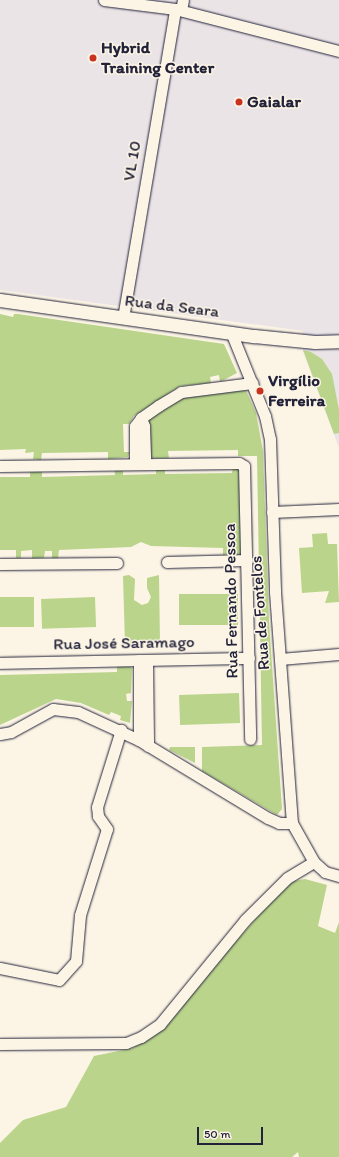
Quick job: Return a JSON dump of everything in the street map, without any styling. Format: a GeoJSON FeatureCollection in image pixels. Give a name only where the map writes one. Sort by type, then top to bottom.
{"type":"FeatureCollection","features":[{"type":"Feature","properties":{"kind":"street"},"geometry":{"type":"LineString","coordinates":[[104,0],[177,5],[339,51]]}},
{"type":"Feature","properties":{"kind":"street","name":"VL 10"},"geometry":{"type":"LineString","coordinates":[[123,318],[177,5]]}},
{"type":"Feature","properties":{"kind":"street","name":"Rua da Seara"},"geometry":{"type":"LineString","coordinates":[[0,300],[231,332],[315,342],[339,341]]}},
{"type":"Feature","properties":{"kind":"street","name":"Rua de Fontelos"},"geometry":{"type":"LineString","coordinates":[[231,332],[265,416],[270,438],[272,512],[280,659],[292,824],[314,862],[325,872],[339,876]]}},
{"type":"Feature","properties":{"kind":"street"},"geometry":{"type":"LineString","coordinates":[[0,466],[140,464],[144,426],[141,418],[181,392],[252,383]]}},
{"type":"Feature","properties":{"kind":"street","name":"Rua Fernando Pessoa"},"geometry":{"type":"LineString","coordinates":[[140,464],[242,464],[245,468],[250,739]]}},
{"type":"Feature","properties":{"kind":"street"},"geometry":{"type":"LineString","coordinates":[[272,512],[339,510]]}},
{"type":"Feature","properties":{"kind":"street"},"geometry":{"type":"LineString","coordinates":[[167,562],[247,560]]}},
{"type":"Feature","properties":{"kind":"street"},"geometry":{"type":"LineString","coordinates":[[0,564],[117,563]]}},
{"type":"Feature","properties":{"kind":"street"},"geometry":{"type":"LineString","coordinates":[[280,659],[339,654]]}},
{"type":"Feature","properties":{"kind":"street","name":"Rua José Saramago"},"geometry":{"type":"LineString","coordinates":[[0,663],[249,658]]}},
{"type":"Feature","properties":{"kind":"street"},"geometry":{"type":"LineString","coordinates":[[143,660],[143,743]]}},
{"type":"Feature","properties":{"kind":"street"},"geometry":{"type":"LineString","coordinates":[[0,734],[11,732],[53,709],[78,712],[121,730],[268,818],[280,823],[292,824]]}},
{"type":"Feature","properties":{"kind":"street"},"geometry":{"type":"LineString","coordinates":[[0,968],[59,980],[76,960],[80,915],[107,829],[98,816],[97,807],[121,730]]}},
{"type":"Feature","properties":{"kind":"street"},"geometry":{"type":"LineString","coordinates":[[0,1044],[126,1043],[141,1037],[160,1024],[245,920],[287,878],[314,862]]}},
{"type":"Feature","properties":{"kind":"shaded area"},"geometry":{"type":"Polygon","coordinates":[[[0,0],[339,0],[339,448],[303,351],[303,331],[0,290],[0,0]]]}},
{"type":"Feature","properties":{"kind":"green space"},"geometry":{"type":"Polygon","coordinates":[[[0,314],[13,317],[14,314],[18,314],[224,344],[237,373],[220,382],[219,375],[210,377],[211,383],[180,386],[134,416],[129,424],[123,424],[124,452],[130,452],[128,457],[108,459],[108,452],[42,453],[41,460],[33,459],[34,452],[25,453],[26,449],[0,450],[0,314]]]}},
{"type":"Feature","properties":{"kind":"green space"},"geometry":{"type":"Polygon","coordinates":[[[303,350],[311,352],[322,359],[332,374],[339,410],[339,433],[334,434],[303,350]]]}},
{"type":"Feature","properties":{"kind":"green space"},"geometry":{"type":"Polygon","coordinates":[[[245,388],[256,413],[263,451],[269,622],[282,809],[277,815],[202,771],[202,747],[262,745],[257,456],[238,456],[238,450],[168,451],[169,458],[154,458],[149,457],[148,452],[148,417],[183,394],[245,388]]]}},
{"type":"Feature","properties":{"kind":"green space"},"geometry":{"type":"Polygon","coordinates":[[[242,465],[241,555],[235,555],[233,548],[227,548],[227,554],[223,555],[223,548],[151,546],[141,542],[131,547],[59,550],[58,558],[52,559],[52,551],[45,551],[44,558],[32,559],[32,550],[21,551],[21,558],[16,558],[16,550],[0,550],[0,477],[30,477],[30,470],[42,469],[42,477],[115,475],[114,468],[123,467],[123,475],[156,474],[156,467],[165,467],[165,474],[232,473],[233,466],[242,465]]]}},
{"type":"Feature","properties":{"kind":"green space"},"geometry":{"type":"Polygon","coordinates":[[[327,533],[328,544],[337,544],[339,602],[325,603],[329,591],[302,593],[299,548],[313,547],[312,534],[327,533]]]}},
{"type":"Feature","properties":{"kind":"green space"},"geometry":{"type":"Polygon","coordinates":[[[129,575],[135,579],[134,600],[142,605],[148,603],[151,597],[147,588],[147,578],[159,575],[160,644],[152,644],[150,640],[138,640],[135,644],[125,645],[123,576],[129,575]]]}},
{"type":"Feature","properties":{"kind":"green space"},"geometry":{"type":"Polygon","coordinates":[[[179,594],[238,594],[238,625],[179,625],[179,594]]]}},
{"type":"Feature","properties":{"kind":"green space"},"geometry":{"type":"Polygon","coordinates":[[[0,597],[34,597],[34,627],[0,627],[0,597]]]}},
{"type":"Feature","properties":{"kind":"green space"},"geometry":{"type":"Polygon","coordinates":[[[95,597],[96,627],[42,629],[41,599],[95,597]]]}},
{"type":"Feature","properties":{"kind":"green space"},"geometry":{"type":"Polygon","coordinates":[[[117,666],[130,666],[132,669],[131,693],[126,694],[127,701],[132,701],[130,723],[120,720],[121,716],[111,712],[109,715],[81,703],[56,699],[0,725],[0,675],[117,672],[117,666]]]}},
{"type":"Feature","properties":{"kind":"green space"},"geometry":{"type":"Polygon","coordinates":[[[239,693],[240,723],[180,725],[179,695],[239,693]]]}},
{"type":"Feature","properties":{"kind":"green space"},"geometry":{"type":"Polygon","coordinates":[[[170,747],[195,747],[195,763],[169,750],[170,747]]]}},
{"type":"Feature","properties":{"kind":"green space"},"geometry":{"type":"Polygon","coordinates":[[[305,879],[327,885],[318,926],[335,933],[339,922],[339,1157],[299,1157],[298,1152],[292,1157],[0,1157],[0,1143],[23,1120],[66,1107],[94,1056],[133,1048],[153,1036],[289,882],[305,879]]]}},
{"type":"Feature","properties":{"kind":"place","name":"Hybrid Training Center"},"geometry":{"type":"Point","coordinates":[93,58]}},
{"type":"Feature","properties":{"kind":"place","name":"Gaialar"},"geometry":{"type":"Point","coordinates":[239,102]}},
{"type":"Feature","properties":{"kind":"place","name":"Virgílio Ferreira"},"geometry":{"type":"Point","coordinates":[260,391]}}]}
